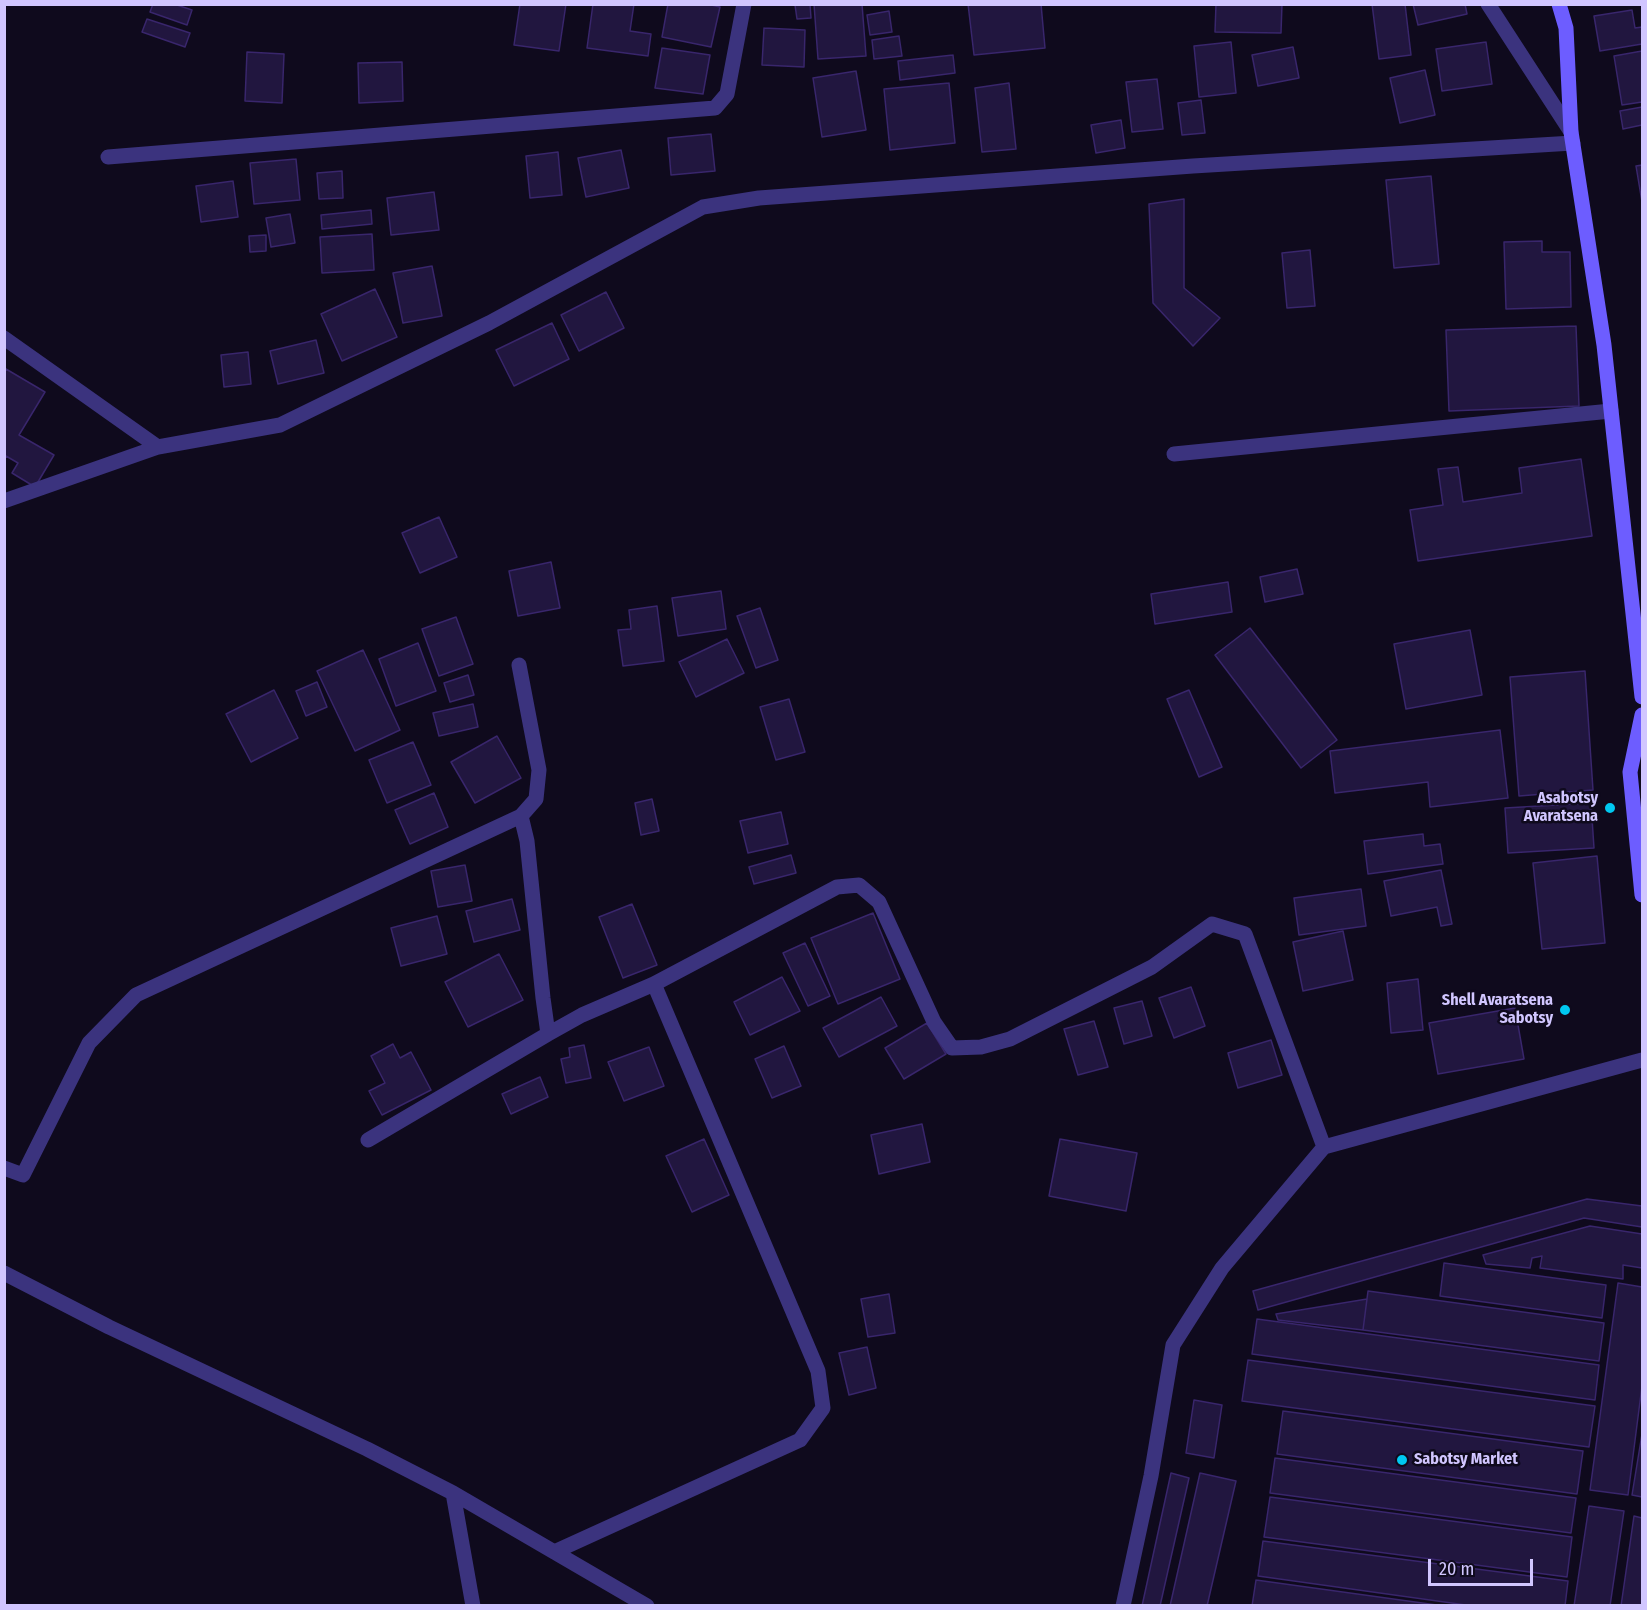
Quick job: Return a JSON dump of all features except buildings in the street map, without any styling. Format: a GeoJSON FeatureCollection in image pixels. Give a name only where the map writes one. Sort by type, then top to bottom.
{"type":"FeatureCollection","features":[{"type":"Feature","properties":{"kind":"street"},"geometry":{"type":"LineString","coordinates":[[108,157],[715,108],[727,94],[744,4]]}},
{"type":"Feature","properties":{"kind":"street"},"geometry":{"type":"LineString","coordinates":[[1488,4],[1572,138]]}},
{"type":"Feature","properties":{"kind":"street"},"geometry":{"type":"LineString","coordinates":[[1559,4],[1566,28],[1572,138],[1604,345],[1642,697]]}},
{"type":"Feature","properties":{"kind":"street"},"geometry":{"type":"LineString","coordinates":[[4,501],[158,447],[280,425],[489,323],[703,207],[759,198],[1572,138]]}},
{"type":"Feature","properties":{"kind":"street"},"geometry":{"type":"LineString","coordinates":[[4,338],[158,447]]}},
{"type":"Feature","properties":{"kind":"street"},"geometry":{"type":"LineString","coordinates":[[1174,454],[1611,411]]}},
{"type":"Feature","properties":{"kind":"street"},"geometry":{"type":"LineString","coordinates":[[4,1168],[23,1175],[89,1043],[136,994],[521,816],[536,799],[539,770],[519,665]]}},
{"type":"Feature","properties":{"kind":"street"},"geometry":{"type":"LineString","coordinates":[[1642,715],[1630,772],[1642,895]]}},
{"type":"Feature","properties":{"kind":"street"},"geometry":{"type":"LineString","coordinates":[[521,816],[527,841],[543,998],[549,1034]]}},
{"type":"Feature","properties":{"kind":"street"},"geometry":{"type":"LineString","coordinates":[[368,1140],[582,1015],[654,984],[837,887],[859,885],[879,902],[934,1022],[952,1048],[981,1047],[1010,1039],[1152,967],[1212,924],[1245,934],[1324,1147]]}},
{"type":"Feature","properties":{"kind":"street"},"geometry":{"type":"LineString","coordinates":[[554,1552],[800,1440],[823,1408],[818,1371],[654,984]]}},
{"type":"Feature","properties":{"kind":"street"},"geometry":{"type":"LineString","coordinates":[[1123,1605],[1151,1476],[1173,1344],[1222,1268],[1324,1147],[1642,1060]]}},
{"type":"Feature","properties":{"kind":"street"},"geometry":{"type":"LineString","coordinates":[[4,1273],[109,1327],[367,1449],[453,1493],[647,1605]]}},
{"type":"Feature","properties":{"kind":"street"},"geometry":{"type":"LineString","coordinates":[[453,1493],[472,1605]]}},
{"type":"Feature","properties":{"kind":"place","name":"Asabotsy Avaratsena"},"geometry":{"type":"Point","coordinates":[1610,808]}},
{"type":"Feature","properties":{"kind":"place","name":"Shell Avaratsena Sabotsy"},"geometry":{"type":"Point","coordinates":[1565,1010]}},
{"type":"Feature","properties":{"kind":"place","name":"Sabotsy Market"},"geometry":{"type":"Point","coordinates":[1402,1460]}}]}
